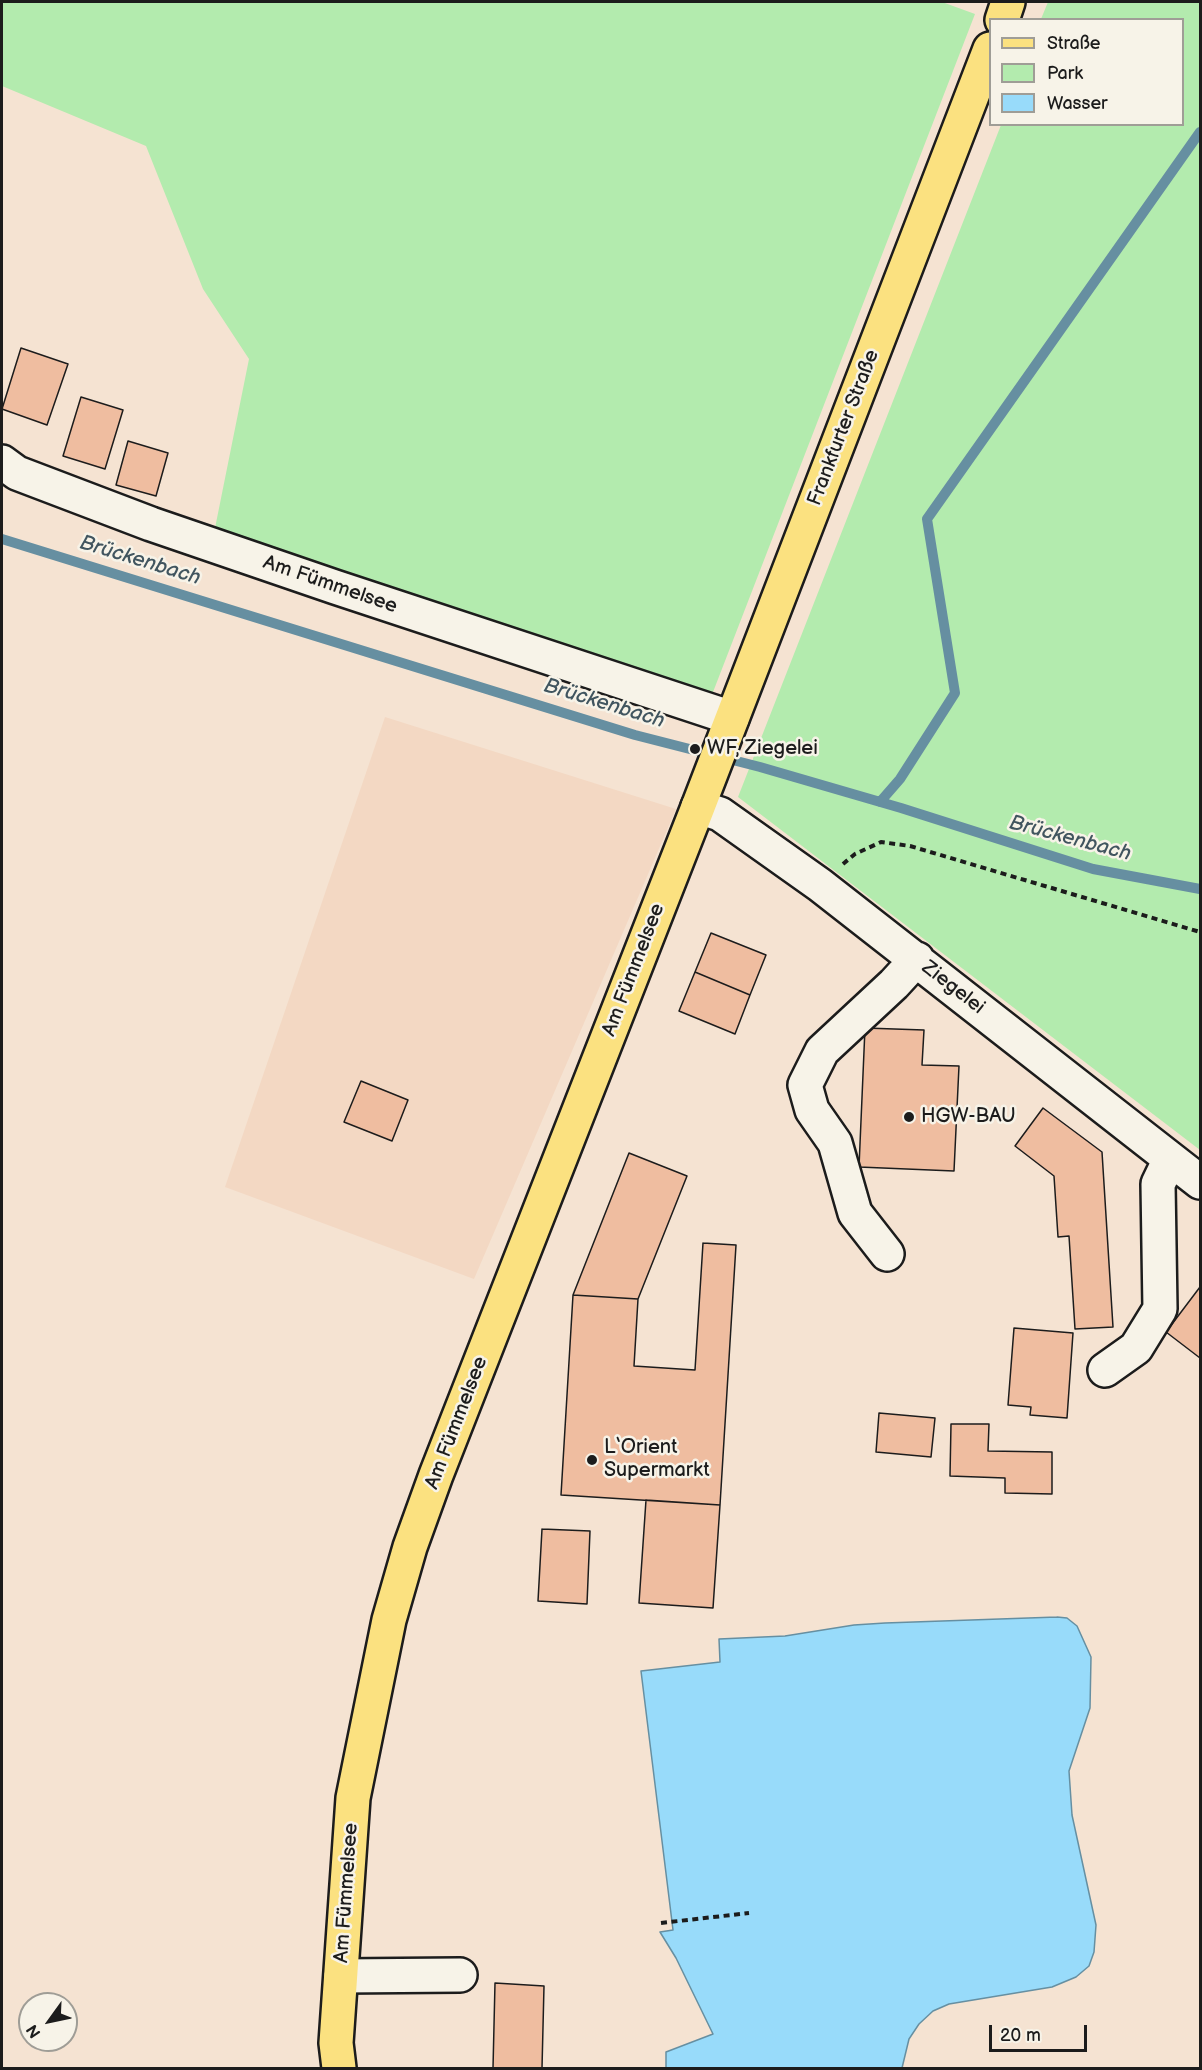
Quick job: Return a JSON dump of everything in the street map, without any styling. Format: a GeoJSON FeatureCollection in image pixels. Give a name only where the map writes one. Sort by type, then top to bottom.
{"type":"FeatureCollection","features":[{"type":"Feature","properties":{"kind":"main road"},"geometry":{"type":"LineString","coordinates":[[1003,18],[1008,2]]}},
{"type":"Feature","properties":{"kind":"main road","name":"Frankfurter Straße"},"geometry":{"type":"LineString","coordinates":[[702,797],[989,51]]}},
{"type":"Feature","properties":{"kind":"main road","name":"Am Fümmelsee"},"geometry":{"type":"LineString","coordinates":[[339,2068],[336,2043],[352,1798],[389,1620],[410,1547],[436,1474],[702,797]]}},
{"type":"Feature","properties":{"kind":"street","name":"Am Fümmelsee"},"geometry":{"type":"LineString","coordinates":[[2,462],[17,473],[151,524],[335,587],[728,728]]}},
{"type":"Feature","properties":{"kind":"street","name":"Ziegelei"},"geometry":{"type":"LineString","coordinates":[[702,797],[720,814],[820,885],[917,959],[1200,1182]]}},
{"type":"Feature","properties":{"kind":"street"},"geometry":{"type":"LineString","coordinates":[[887,1254],[855,1213],[836,1143],[812,1110],[806,1085],[822,1051],[894,984],[917,959]]}},
{"type":"Feature","properties":{"kind":"street"},"geometry":{"type":"LineString","coordinates":[[1105,1370],[1136,1348],[1160,1309],[1158,1184],[1170,1159]]}},
{"type":"Feature","properties":{"kind":"street"},"geometry":{"type":"LineString","coordinates":[[341,1976],[460,1976]]}},
{"type":"Feature","properties":{"kind":"path"},"geometry":{"type":"LineString","coordinates":[[820,885],[855,854],[881,842],[910,846],[1200,932]]}},
{"type":"Feature","properties":{"kind":"path"},"geometry":{"type":"LineString","coordinates":[[661,1923],[749,1912]]}},
{"type":"Feature","properties":{"kind":"shaded area"},"geometry":{"type":"Polygon","coordinates":[[[385,717],[676,809],[474,1279],[225,1187],[385,717]]]}},
{"type":"Feature","properties":{"kind":"green space"},"geometry":{"type":"Polygon","coordinates":[[[2,2],[942,2],[975,14],[708,705],[212,543],[249,359],[203,289],[146,146],[2,86],[2,2]]]}},
{"type":"Feature","properties":{"kind":"green space"},"geometry":{"type":"Polygon","coordinates":[[[1048,2],[1200,2],[1200,1150],[738,797],[1001,126],[1184,126],[1184,18],[1041,18],[1048,2]]]}},
{"type":"Feature","properties":{"kind":"water"},"geometry":{"type":"Polygon","coordinates":[[[1067,1618],[1077,1626],[1091,1657],[1090,1708],[1069,1771],[1072,1815],[1096,1925],[1094,1952],[1089,1966],[1076,1977],[1052,1987],[949,2004],[933,2011],[919,2024],[909,2039],[902,2068],[666,2068],[666,2052],[713,2034],[676,1958],[660,1932],[673,1930],[641,1671],[720,1662],[719,1639],[785,1636],[854,1625],[1067,1618]]]}},
{"type":"Feature","properties":{"kind":"building"},"geometry":{"type":"Polygon","coordinates":[[[21,348],[68,364],[47,425],[2,409],[21,348]]]}},
{"type":"Feature","properties":{"kind":"building"},"geometry":{"type":"Polygon","coordinates":[[[81,397],[123,410],[105,469],[63,456],[81,397]]]}},
{"type":"Feature","properties":{"kind":"building"},"geometry":{"type":"Polygon","coordinates":[[[128,441],[168,453],[156,496],[116,485],[128,441]]]}},
{"type":"Feature","properties":{"kind":"building"},"geometry":{"type":"Polygon","coordinates":[[[711,933],[766,955],[750,995],[695,972],[711,933]]]}},
{"type":"Feature","properties":{"kind":"building"},"geometry":{"type":"Polygon","coordinates":[[[695,972],[750,995],[735,1034],[679,1011],[695,972]]]}},
{"type":"Feature","properties":{"kind":"building","name":"HGW-BAU"},"geometry":{"type":"Polygon","coordinates":[[[865,1028],[924,1030],[922,1065],[959,1066],[954,1171],[859,1167],[865,1028]]]}},
{"type":"Feature","properties":{"kind":"building"},"geometry":{"type":"Polygon","coordinates":[[[361,1081],[408,1100],[392,1141],[344,1122],[361,1081]]]}},
{"type":"Feature","properties":{"kind":"building"},"geometry":{"type":"Polygon","coordinates":[[[1043,1108],[1102,1152],[1113,1327],[1075,1329],[1069,1236],[1058,1237],[1054,1176],[1015,1146],[1043,1108]]]}},
{"type":"Feature","properties":{"kind":"building"},"geometry":{"type":"Polygon","coordinates":[[[629,1153],[687,1176],[638,1299],[573,1295],[629,1153]]]}},
{"type":"Feature","properties":{"kind":"building"},"geometry":{"type":"Polygon","coordinates":[[[703,1243],[736,1245],[720,1505],[561,1495],[573,1295],[638,1299],[634,1366],[695,1370],[703,1243]]]}},
{"type":"Feature","properties":{"kind":"building"},"geometry":{"type":"Polygon","coordinates":[[[1200,1287],[1200,1358],[1166,1332],[1200,1287]]]}},
{"type":"Feature","properties":{"kind":"building"},"geometry":{"type":"Polygon","coordinates":[[[1014,1328],[1073,1333],[1067,1418],[1030,1415],[1031,1407],[1008,1405],[1014,1328]]]}},
{"type":"Feature","properties":{"kind":"building"},"geometry":{"type":"Polygon","coordinates":[[[879,1413],[935,1418],[931,1457],[876,1452],[879,1413]]]}},
{"type":"Feature","properties":{"kind":"building"},"geometry":{"type":"Polygon","coordinates":[[[951,1424],[989,1424],[988,1451],[1052,1452],[1052,1494],[1005,1493],[1005,1478],[950,1476],[951,1424]]]}},
{"type":"Feature","properties":{"kind":"building"},"geometry":{"type":"Polygon","coordinates":[[[646,1500],[720,1505],[713,1608],[639,1603],[646,1500]]]}},
{"type":"Feature","properties":{"kind":"building"},"geometry":{"type":"Polygon","coordinates":[[[542,1529],[590,1531],[587,1604],[538,1601],[542,1529]]]}},
{"type":"Feature","properties":{"kind":"building"},"geometry":{"type":"Polygon","coordinates":[[[495,1983],[544,1986],[542,2068],[493,2068],[495,1983]]]}},
{"type":"Feature","properties":{"kind":"waterway"},"geometry":{"type":"LineString","coordinates":[[880,802],[900,779],[955,693],[927,519],[1200,132]]}},
{"type":"Feature","properties":{"kind":"waterway","name":"Brückenbach"},"geometry":{"type":"LineString","coordinates":[[2,539],[635,735],[760,767],[901,808],[1093,869],[1200,889]]}},
{"type":"Feature","properties":{"kind":"place","name":"WF, Ziegelei"},"geometry":{"type":"Point","coordinates":[695,749]}},
{"type":"Feature","properties":{"kind":"place","name":"HGW-BAU"},"geometry":{"type":"Point","coordinates":[909,1117]}},
{"type":"Feature","properties":{"kind":"place","name":"L‘Orient Supermarkt"},"geometry":{"type":"Point","coordinates":[592,1460]}}]}
